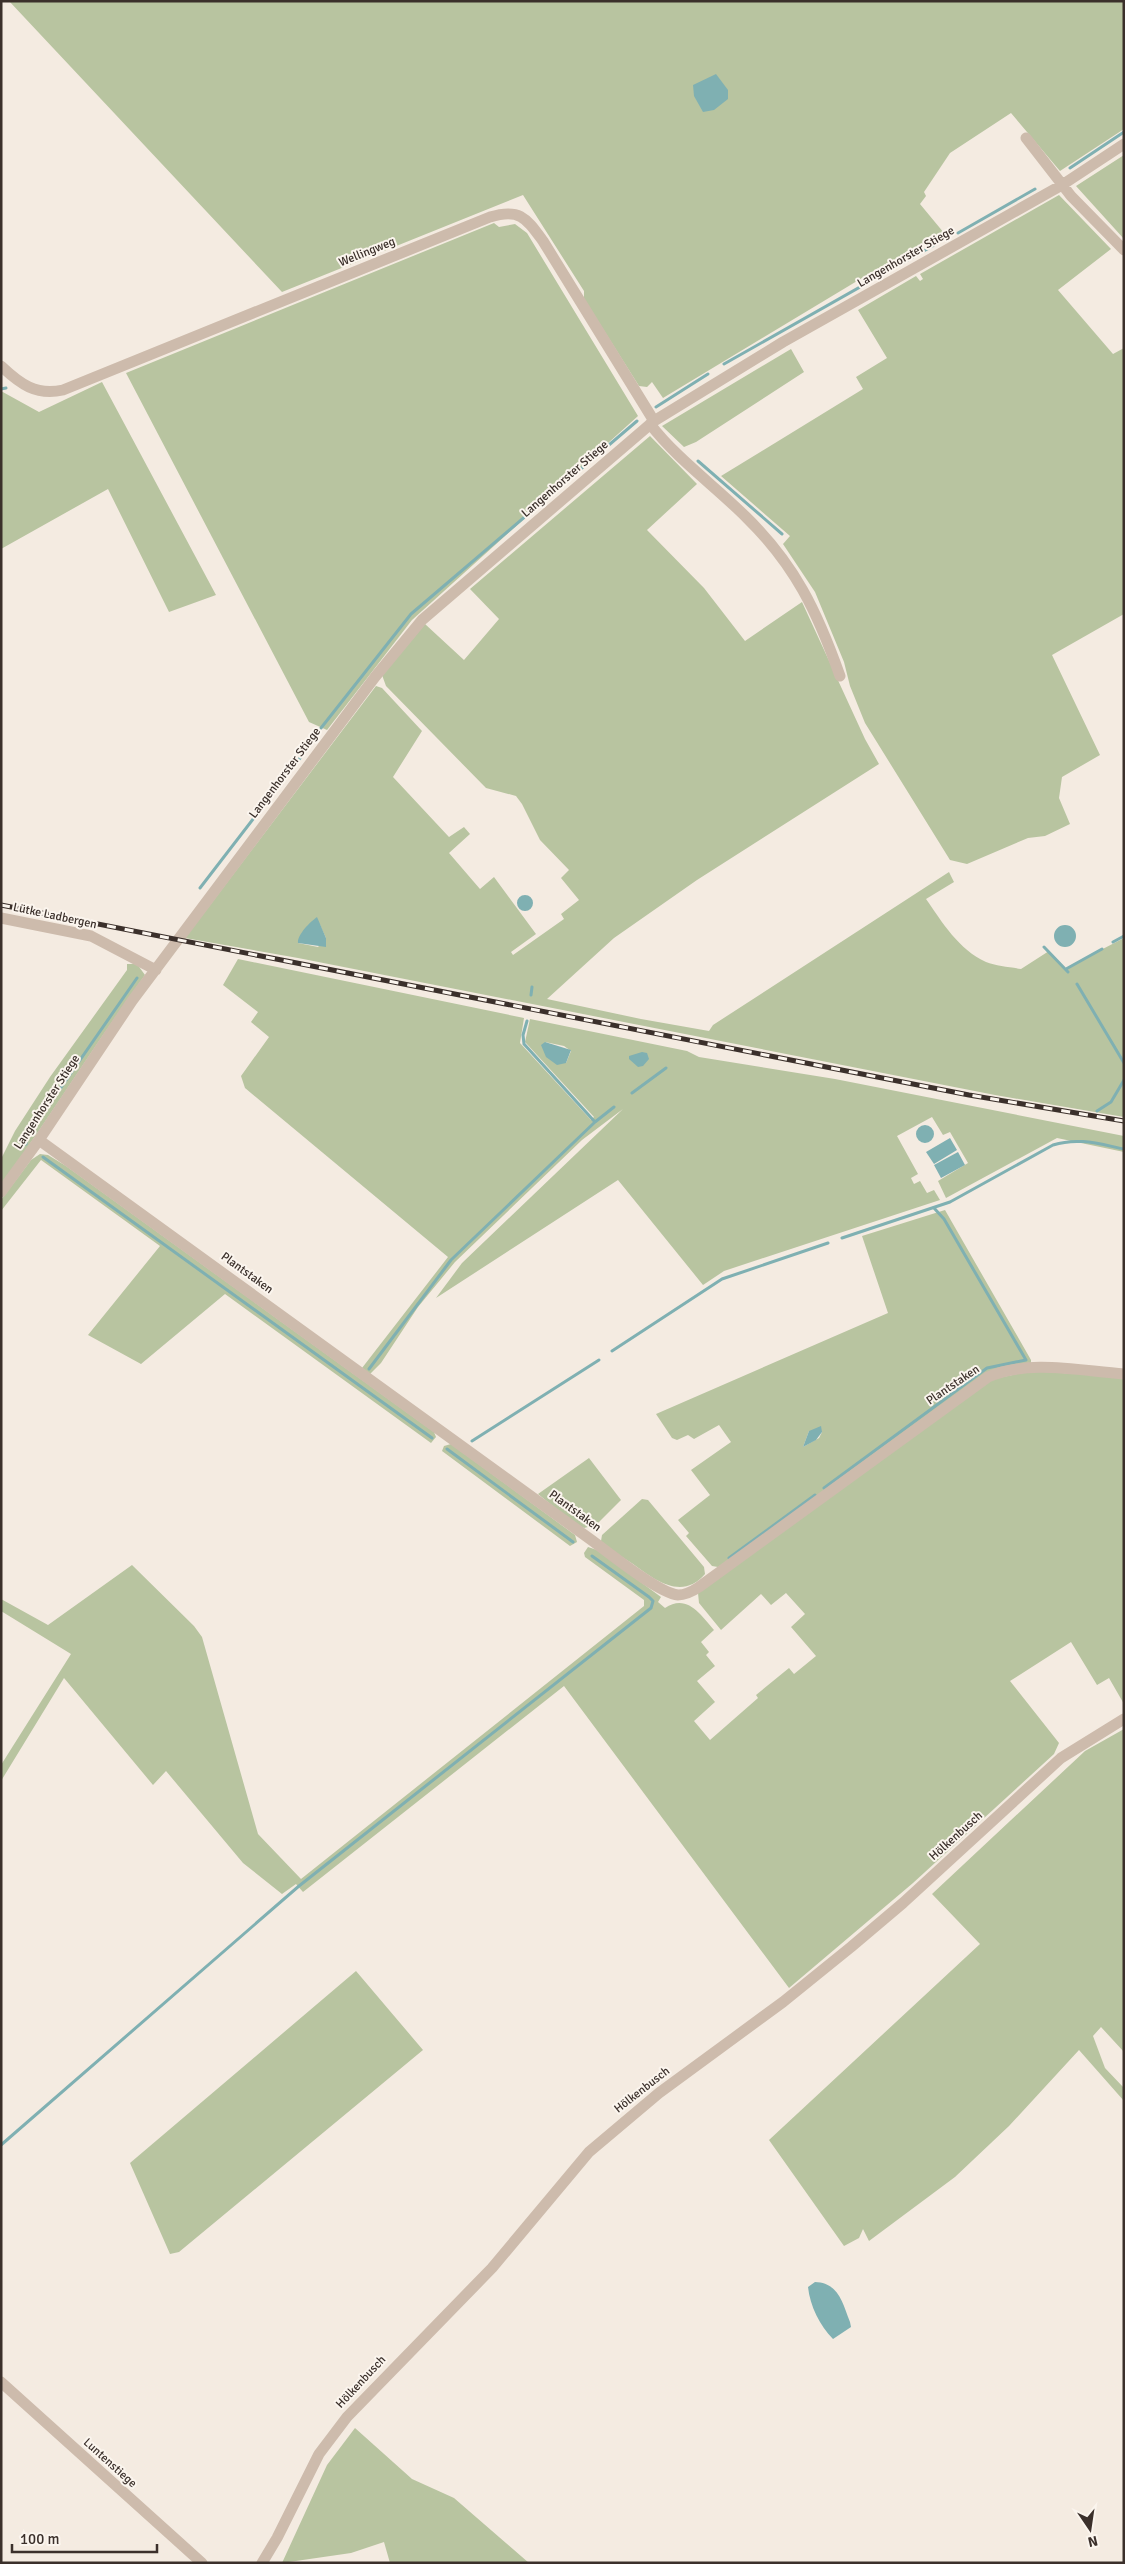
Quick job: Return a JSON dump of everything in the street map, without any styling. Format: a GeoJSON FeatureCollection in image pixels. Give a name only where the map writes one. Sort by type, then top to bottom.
{"type":"FeatureCollection","features":[{"type":"Feature","properties":{"kind":"street"},"geometry":{"type":"LineString","coordinates":[[1026,138],[1062,185],[1091,218],[1124,250]]}},
{"type":"Feature","properties":{"kind":"street","name":"Langenhorster Stiege"},"geometry":{"type":"LineString","coordinates":[[1,1192],[39,1140],[111,1029],[216,886],[414,629],[652,422],[783,342],[1062,185],[1124,144]]}},
{"type":"Feature","properties":{"kind":"street","name":"Wellingweg"},"geometry":{"type":"LineString","coordinates":[[1,366],[30,389],[42,392],[62,390],[490,217],[512,213],[529,222],[543,241],[652,422]]}},
{"type":"Feature","properties":{"kind":"street"},"geometry":{"type":"LineString","coordinates":[[652,422],[745,516],[781,556],[816,612],[840,676]]}},
{"type":"Feature","properties":{"kind":"street","name":"Lütke Ladbergen"},"geometry":{"type":"LineString","coordinates":[[1,918],[91,936],[156,970]]}},
{"type":"Feature","properties":{"kind":"street","name":"Plantstaken"},"geometry":{"type":"LineString","coordinates":[[39,1140],[590,1539],[653,1583],[677,1595],[686,1593],[699,1586],[988,1377],[1009,1370],[1030,1368],[1124,1374]]}},
{"type":"Feature","properties":{"kind":"street","name":"Hölkenbusch"},"geometry":{"type":"LineString","coordinates":[[262,2563],[277,2538],[309,2472],[347,2417],[492,2268],[589,2152],[653,2098],[783,2002],[866,1934],[1068,1752],[1124,1719]]}},
{"type":"Feature","properties":{"kind":"street","name":"Luntenstiege"},"geometry":{"type":"LineString","coordinates":[[1,2382],[202,2563]]}},
{"type":"Feature","properties":{"kind":"green space"},"geometry":{"type":"Polygon","coordinates":[[[9,1],[1124,1],[1124,129],[1060,171],[1011,113],[950,153],[924,192],[926,196],[920,204],[944,233],[872,272],[663,398],[652,382],[647,387],[639,386],[584,299],[584,291],[523,195],[282,292],[9,1]]]}},
{"type":"Feature","properties":{"kind":"green space"},"geometry":{"type":"Polygon","coordinates":[[[1124,155],[1124,239],[1076,186],[1124,155]]]}},
{"type":"Feature","properties":{"kind":"green space"},"geometry":{"type":"Polygon","coordinates":[[[1059,195],[1111,249],[1058,290],[1113,354],[1124,348],[1124,614],[1052,655],[1100,755],[1062,777],[1059,798],[1070,824],[1045,836],[1028,838],[967,864],[950,860],[865,723],[850,686],[844,662],[815,592],[783,544],[790,536],[721,476],[863,389],[856,377],[887,358],[858,310],[916,276],[920,281],[923,279],[920,274],[1059,195]]]}},
{"type":"Feature","properties":{"kind":"green space"},"geometry":{"type":"Polygon","coordinates":[[[494,223],[499,227],[515,224],[527,233],[638,416],[412,620],[327,730],[309,722],[126,373],[494,223]]]}},
{"type":"Feature","properties":{"kind":"green space"},"geometry":{"type":"Polygon","coordinates":[[[791,349],[804,372],[696,442],[684,447],[662,426],[791,349]]]}},
{"type":"Feature","properties":{"kind":"green space"},"geometry":{"type":"Polygon","coordinates":[[[102,382],[216,595],[169,612],[108,489],[1,549],[1,391],[39,412],[102,382]]]}},
{"type":"Feature","properties":{"kind":"green space"},"geometry":{"type":"Polygon","coordinates":[[[650,436],[697,484],[647,530],[704,588],[745,641],[802,602],[865,739],[879,764],[697,880],[614,938],[547,999],[709,1031],[713,1025],[949,872],[954,882],[926,899],[959,943],[976,957],[986,962],[1021,969],[1049,951],[1064,969],[1124,938],[1124,1117],[995,1095],[298,958],[185,938],[376,686],[382,688],[422,731],[393,777],[449,837],[464,827],[470,834],[449,853],[480,889],[494,877],[536,934],[511,952],[513,955],[564,919],[561,914],[579,900],[561,878],[569,870],[540,840],[522,804],[516,796],[486,788],[386,686],[382,675],[425,624],[464,660],[499,619],[470,589],[650,436]],[[320,925],[298,943],[318,947],[326,938],[320,925]]]}},
{"type":"Feature","properties":{"kind":"green space"},"geometry":{"type":"Polygon","coordinates":[[[238,959],[524,1018],[520,1043],[591,1120],[594,1117],[525,1042],[530,1019],[687,1051],[699,1057],[835,1079],[1124,1136],[1124,1152],[1057,1138],[946,1198],[938,1181],[968,1163],[950,1132],[943,1135],[932,1117],[897,1136],[918,1174],[911,1178],[914,1184],[920,1181],[927,1193],[934,1190],[940,1200],[724,1271],[703,1285],[618,1180],[436,1298],[462,1263],[623,1109],[582,1140],[455,1262],[418,1307],[381,1363],[370,1374],[362,1368],[448,1257],[245,1088],[241,1076],[269,1037],[251,1022],[258,1012],[223,985],[238,959]],[[545,1042],[566,1063],[571,1051],[564,1046],[545,1042]]]}},
{"type":"Feature","properties":{"kind":"green space"},"geometry":{"type":"Polygon","coordinates":[[[127,964],[137,964],[145,975],[1,1185],[1,1159],[15,1131],[50,1077],[127,970],[127,964]]]}},
{"type":"Feature","properties":{"kind":"green space"},"geometry":{"type":"Polygon","coordinates":[[[40,1154],[48,1155],[66,1166],[434,1432],[436,1437],[431,1443],[225,1294],[141,1364],[88,1335],[160,1246],[41,1160],[1,1211],[1,1200],[31,1160],[40,1154]]]}},
{"type":"Feature","properties":{"kind":"green space"},"geometry":{"type":"Polygon","coordinates":[[[945,1210],[1031,1363],[1011,1367],[718,1567],[712,1566],[686,1536],[689,1533],[678,1520],[710,1495],[691,1470],[731,1442],[719,1425],[694,1439],[688,1435],[677,1440],[672,1438],[656,1414],[888,1313],[862,1236],[945,1210]],[[809,1431],[803,1447],[819,1438],[822,1432],[809,1431]]]}},
{"type":"Feature","properties":{"kind":"green space"},"geometry":{"type":"Polygon","coordinates":[[[1031,1371],[1124,1377],[1124,1704],[1109,1678],[1097,1685],[1071,1642],[1010,1681],[1059,1743],[1054,1754],[913,1883],[789,1988],[564,1686],[303,1892],[296,1884],[282,1894],[243,1863],[166,1771],[153,1785],[64,1678],[1,1781],[1,1765],[71,1654],[1,1611],[1,1599],[48,1625],[132,1565],[194,1626],[202,1637],[258,1834],[301,1879],[644,1606],[644,1600],[585,1557],[584,1553],[588,1547],[597,1550],[661,1597],[658,1602],[665,1608],[673,1604],[687,1604],[699,1612],[714,1630],[701,1642],[709,1652],[706,1655],[715,1666],[697,1681],[715,1702],[694,1721],[710,1740],[758,1698],[756,1695],[789,1668],[794,1674],[816,1656],[791,1627],[805,1614],[786,1593],[771,1605],[761,1594],[721,1630],[699,1603],[698,1593],[989,1380],[1031,1371]]]}},
{"type":"Feature","properties":{"kind":"green space"},"geometry":{"type":"Polygon","coordinates":[[[451,1444],[575,1535],[577,1542],[570,1546],[442,1451],[444,1446],[451,1444]]]}},
{"type":"Feature","properties":{"kind":"green space"},"geometry":{"type":"Polygon","coordinates":[[[589,1458],[621,1500],[596,1525],[584,1528],[570,1520],[538,1494],[589,1458]]]}},
{"type":"Feature","properties":{"kind":"green space"},"geometry":{"type":"Polygon","coordinates":[[[642,1499],[648,1500],[704,1567],[705,1574],[696,1582],[678,1587],[659,1581],[601,1541],[602,1535],[642,1499]]]}},
{"type":"Feature","properties":{"kind":"green space"},"geometry":{"type":"Polygon","coordinates":[[[1124,1729],[1124,2052],[1101,2027],[1093,2036],[1105,2068],[1124,2088],[1124,2101],[1079,2050],[1009,2126],[955,2177],[869,2241],[863,2229],[859,2238],[844,2246],[769,2140],[980,1944],[932,1894],[1085,1751],[1124,1729]]]}},
{"type":"Feature","properties":{"kind":"green space"},"geometry":{"type":"Polygon","coordinates":[[[356,1971],[423,2050],[179,2252],[170,2254],[130,2163],[356,1971]]]}},
{"type":"Feature","properties":{"kind":"green space"},"geometry":{"type":"Polygon","coordinates":[[[355,2428],[412,2479],[454,2498],[529,2563],[390,2563],[384,2542],[351,2553],[282,2563],[327,2465],[355,2428]]]}},
{"type":"Feature","properties":{"kind":"water"},"geometry":{"type":"Polygon","coordinates":[[[716,74],[728,90],[728,99],[714,110],[703,112],[694,96],[693,85],[716,74]]]}},
{"type":"Feature","properties":{"kind":"water"},"geometry":{"type":"Polygon","coordinates":[[[525,895],[533,903],[525,911],[517,903],[525,895]]]}},
{"type":"Feature","properties":{"kind":"water"},"geometry":{"type":"Polygon","coordinates":[[[317,917],[326,938],[326,947],[298,943],[302,933],[317,917]]]}},
{"type":"Feature","properties":{"kind":"water"},"geometry":{"type":"Polygon","coordinates":[[[1065,925],[1073,928],[1076,936],[1073,944],[1065,947],[1057,944],[1054,936],[1057,928],[1065,925]]]}},
{"type":"Feature","properties":{"kind":"water"},"geometry":{"type":"Polygon","coordinates":[[[545,1042],[571,1050],[566,1063],[557,1065],[546,1057],[541,1045],[545,1042]]]}},
{"type":"Feature","properties":{"kind":"water"},"geometry":{"type":"Polygon","coordinates":[[[642,1052],[647,1053],[649,1059],[643,1066],[638,1067],[629,1059],[629,1056],[642,1052]]]}},
{"type":"Feature","properties":{"kind":"water"},"geometry":{"type":"Polygon","coordinates":[[[925,1125],[931,1128],[934,1134],[931,1140],[925,1143],[919,1140],[916,1134],[919,1128],[925,1125]]]}},
{"type":"Feature","properties":{"kind":"water"},"geometry":{"type":"Polygon","coordinates":[[[950,1138],[957,1150],[934,1164],[926,1152],[950,1138]]]}},
{"type":"Feature","properties":{"kind":"water"},"geometry":{"type":"Polygon","coordinates":[[[958,1152],[965,1165],[941,1178],[934,1165],[958,1152]]]}},
{"type":"Feature","properties":{"kind":"water"},"geometry":{"type":"Polygon","coordinates":[[[821,1426],[822,1432],[816,1440],[803,1447],[809,1431],[821,1426]]]}},
{"type":"Feature","properties":{"kind":"water"},"geometry":{"type":"Polygon","coordinates":[[[815,2282],[823,2283],[835,2290],[842,2301],[850,2322],[851,2327],[833,2339],[820,2322],[813,2308],[808,2287],[815,2282]]]}},
{"type":"Feature","properties":{"kind":"waterway"},"geometry":{"type":"LineString","coordinates":[[1070,168],[1124,132]]}},
{"type":"Feature","properties":{"kind":"waterway"},"geometry":{"type":"LineString","coordinates":[[958,233],[1035,189]]}},
{"type":"Feature","properties":{"kind":"waterway"},"geometry":{"type":"LineString","coordinates":[[724,364],[936,244]]}},
{"type":"Feature","properties":{"kind":"waterway"},"geometry":{"type":"LineString","coordinates":[[656,407],[708,374]]}},
{"type":"Feature","properties":{"kind":"waterway"},"geometry":{"type":"LineString","coordinates":[[1,389],[6,388]]}},
{"type":"Feature","properties":{"kind":"waterway"},"geometry":{"type":"LineString","coordinates":[[321,728],[411,614],[637,421]]}},
{"type":"Feature","properties":{"kind":"waterway"},"geometry":{"type":"LineString","coordinates":[[698,461],[782,534]]}},
{"type":"Feature","properties":{"kind":"waterway"},"geometry":{"type":"LineString","coordinates":[[200,888],[307,749]]}},
{"type":"Feature","properties":{"kind":"waterway"},"geometry":{"type":"LineString","coordinates":[[1113,942],[1124,936]]}},
{"type":"Feature","properties":{"kind":"waterway"},"geometry":{"type":"LineString","coordinates":[[1044,947],[1068,972]]}},
{"type":"Feature","properties":{"kind":"waterway"},"geometry":{"type":"LineString","coordinates":[[1066,969],[1102,949]]}},
{"type":"Feature","properties":{"kind":"waterway"},"geometry":{"type":"LineString","coordinates":[[26,1144],[26,1138],[30,1132],[137,978]]}},
{"type":"Feature","properties":{"kind":"waterway"},"geometry":{"type":"LineString","coordinates":[[1077,984],[1124,1063]]}},
{"type":"Feature","properties":{"kind":"waterway"},"geometry":{"type":"LineString","coordinates":[[531,995],[532,987]]}},
{"type":"Feature","properties":{"kind":"waterway"},"geometry":{"type":"LineString","coordinates":[[527,1021],[523,1035],[524,1044],[595,1122]]}},
{"type":"Feature","properties":{"kind":"waterway"},"geometry":{"type":"LineString","coordinates":[[632,1093],[666,1068]]}},
{"type":"Feature","properties":{"kind":"waterway"},"geometry":{"type":"LineString","coordinates":[[1097,1111],[1111,1102],[1124,1080]]}},
{"type":"Feature","properties":{"kind":"waterway"},"geometry":{"type":"LineString","coordinates":[[369,1369],[451,1260],[595,1122],[614,1107]]}},
{"type":"Feature","properties":{"kind":"waterway"},"geometry":{"type":"LineString","coordinates":[[842,1238],[950,1202],[1053,1145],[1080,1141],[1124,1149]]}},
{"type":"Feature","properties":{"kind":"waterway"},"geometry":{"type":"LineString","coordinates":[[43,1157],[432,1438]]}},
{"type":"Feature","properties":{"kind":"waterway"},"geometry":{"type":"LineString","coordinates":[[824,1488],[987,1368],[1026,1360],[944,1219],[934,1208]]}},
{"type":"Feature","properties":{"kind":"waterway"},"geometry":{"type":"LineString","coordinates":[[612,1351],[722,1279],[828,1243]]}},
{"type":"Feature","properties":{"kind":"waterway"},"geometry":{"type":"LineString","coordinates":[[472,1441],[599,1360]]}},
{"type":"Feature","properties":{"kind":"waterway"},"geometry":{"type":"LineString","coordinates":[[447,1449],[573,1542]]}},
{"type":"Feature","properties":{"kind":"waterway"},"geometry":{"type":"LineString","coordinates":[[729,1558],[815,1495]]}},
{"type":"Feature","properties":{"kind":"waterway"},"geometry":{"type":"LineString","coordinates":[[1,2145],[299,1886],[651,1608],[653,1601],[649,1597],[592,1556]]}},
{"type":"Feature","properties":{"kind":"railway"},"geometry":{"type":"LineString","coordinates":[[1,905],[969,1095],[1124,1121]]}}]}
